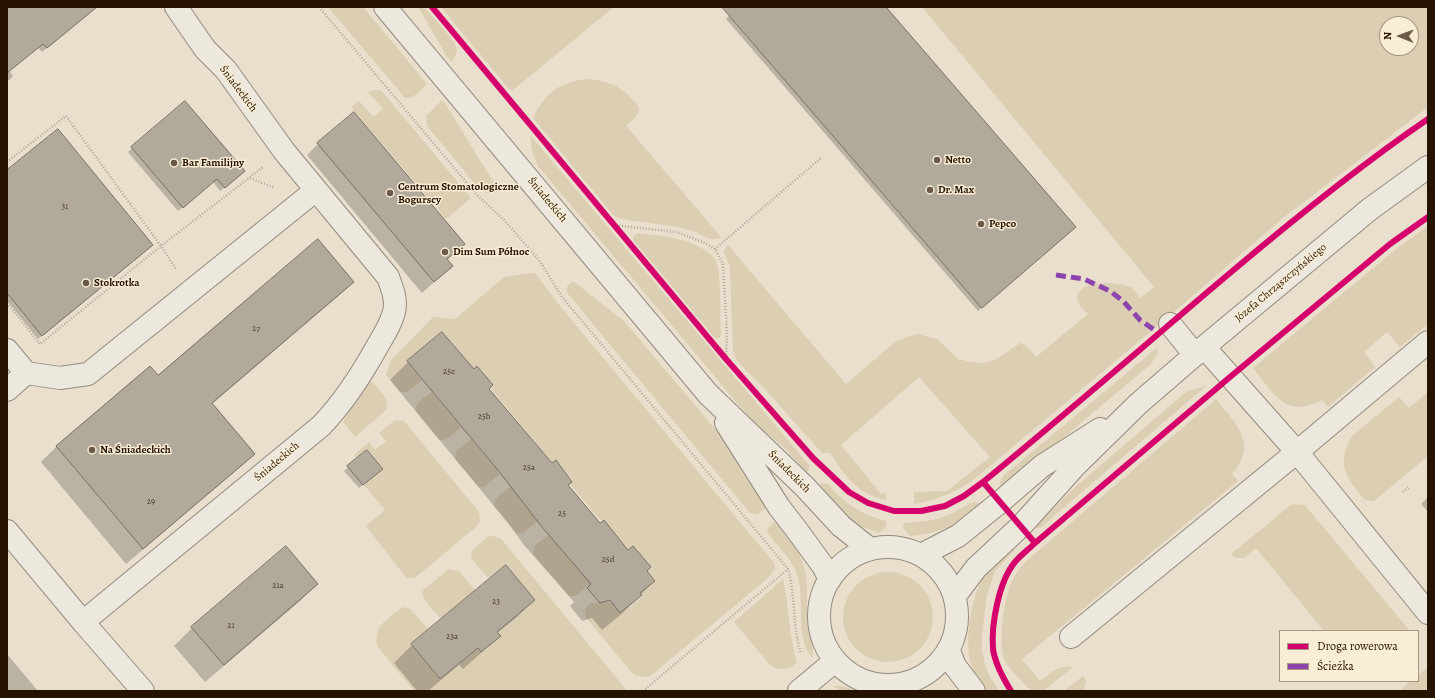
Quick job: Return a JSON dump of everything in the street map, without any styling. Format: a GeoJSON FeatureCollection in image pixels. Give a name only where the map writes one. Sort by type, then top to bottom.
{"type":"FeatureCollection","features":[{"type":"Feature","properties":{"kind":"street","name":"Śniadeckich"},"geometry":{"type":"LineString","coordinates":[[83,622],[321,426],[337,409],[368,363],[390,325],[394,311],[395,295],[388,277],[284,151],[226,70],[205,49],[176,7]]}},
{"type":"Feature","properties":{"kind":"street","name":"Śniadeckich"},"geometry":{"type":"LineString","coordinates":[[385,7],[708,394],[805,487],[841,526],[870,549]]}},
{"type":"Feature","properties":{"kind":"street","name":"Józefa Chrząszczyńskiego"},"geometry":{"type":"LineString","coordinates":[[955,596],[976,568],[1021,526],[1075,466],[1138,404],[1199,351],[1370,209],[1428,167]]}},
{"type":"Feature","properties":{"kind":"street"},"geometry":{"type":"LineString","coordinates":[[7,350],[26,373],[60,378],[88,374],[316,190]]}},
{"type":"Feature","properties":{"kind":"street"},"geometry":{"type":"LineString","coordinates":[[1170,324],[1199,351],[1297,452],[1428,612]]}},
{"type":"Feature","properties":{"kind":"street"},"geometry":{"type":"LineString","coordinates":[[1071,638],[1428,342]]}},
{"type":"Feature","properties":{"kind":"street"},"geometry":{"type":"LineString","coordinates":[[7,390],[26,373]]}},
{"type":"Feature","properties":{"kind":"street","name":"Śniadeckich"},"geometry":{"type":"LineString","coordinates":[[708,394],[779,507],[823,566],[830,579]]}},
{"type":"Feature","properties":{"kind":"street","name":"Józefa Chrząszczyńskiego"},"geometry":{"type":"LineString","coordinates":[[921,555],[958,536],[1042,466],[1138,404]]}},
{"type":"Feature","properties":{"kind":"street"},"geometry":{"type":"LineString","coordinates":[[7,531],[143,691]]}},
{"type":"Feature","properties":{"kind":"street"},"geometry":{"type":"LineString","coordinates":[[898,547],[921,555],[931,561],[942,572],[955,596],[957,625],[954,640],[949,651],[931,672],[910,687],[875,685],[859,680],[846,672],[835,661],[824,644],[819,626],[819,610],[822,594],[830,579],[839,567],[852,557],[870,549],[898,547]]}},
{"type":"Feature","properties":{"kind":"street"},"geometry":{"type":"LineString","coordinates":[[949,651],[955,666],[974,691]]}},
{"type":"Feature","properties":{"kind":"street"},"geometry":{"type":"LineString","coordinates":[[799,691],[835,661]]}},
{"type":"Feature","properties":{"kind":"path"},"geometry":{"type":"LineString","coordinates":[[319,7],[477,195],[504,220],[539,260],[562,297],[788,569],[792,584],[797,643],[802,657]]}},
{"type":"Feature","properties":{"kind":"path"},"geometry":{"type":"LineString","coordinates":[[7,162],[66,116],[177,270]]}},
{"type":"Feature","properties":{"kind":"path"},"geometry":{"type":"LineString","coordinates":[[7,303],[40,344],[161,246],[284,151]]}},
{"type":"Feature","properties":{"kind":"path"},"geometry":{"type":"LineString","coordinates":[[716,249],[822,156]]}},
{"type":"Feature","properties":{"kind":"path"},"geometry":{"type":"LineString","coordinates":[[613,225],[676,232],[703,242],[716,249],[723,264],[726,359]]}},
{"type":"Feature","properties":{"kind":"path"},"geometry":{"type":"LineString","coordinates":[[1403,492],[1409,487]]}},
{"type":"Feature","properties":{"kind":"path"},"geometry":{"type":"LineString","coordinates":[[643,691],[788,569]]}},
{"type":"Feature","properties":{"kind":"shaded area"},"geometry":{"type":"Polygon","coordinates":[[[328,7],[363,7],[427,84],[414,96],[405,98],[328,7]]]}},
{"type":"Feature","properties":{"kind":"shaded area"},"geometry":{"type":"Polygon","coordinates":[[[418,7],[424,7],[454,43],[457,49],[455,57],[451,62],[446,55],[418,7]]]}},
{"type":"Feature","properties":{"kind":"shaded area"},"geometry":{"type":"Polygon","coordinates":[[[441,7],[614,7],[513,90],[509,89],[441,7]]]}},
{"type":"Feature","properties":{"kind":"shaded area"},"geometry":{"type":"Polygon","coordinates":[[[922,7],[1428,7],[1428,107],[1283,218],[1175,311],[971,482],[930,501],[914,504],[914,492],[947,491],[990,457],[919,377],[841,445],[881,494],[886,493],[886,500],[867,494],[860,489],[841,470],[830,453],[822,453],[763,387],[737,361],[733,350],[730,267],[724,251],[728,245],[846,384],[895,342],[906,337],[918,334],[937,339],[958,359],[970,362],[984,363],[997,359],[1020,343],[1026,345],[1036,357],[1088,314],[1078,302],[1078,295],[1082,289],[1098,284],[1118,284],[1132,288],[1140,298],[1154,287],[922,7]]]}},
{"type":"Feature","properties":{"kind":"shaded area"},"geometry":{"type":"Polygon","coordinates":[[[589,79],[611,84],[629,95],[639,107],[635,118],[626,126],[721,237],[717,239],[710,239],[697,232],[666,225],[622,219],[614,216],[533,118],[548,95],[555,90],[570,82],[589,79]]]}},
{"type":"Feature","properties":{"kind":"shaded area"},"geometry":{"type":"Polygon","coordinates":[[[381,90],[471,198],[446,219],[351,107],[359,101],[374,117],[383,109],[368,92],[381,90]]]}},
{"type":"Feature","properties":{"kind":"shaded area"},"geometry":{"type":"Polygon","coordinates":[[[442,100],[499,191],[489,194],[480,190],[427,126],[426,116],[442,100]]]}},
{"type":"Feature","properties":{"kind":"shaded area"},"geometry":{"type":"Polygon","coordinates":[[[530,135],[809,465],[809,470],[806,473],[786,449],[760,428],[736,402],[538,166],[532,151],[530,135]]]}},
{"type":"Feature","properties":{"kind":"shaded area"},"geometry":{"type":"Polygon","coordinates":[[[1428,226],[1428,324],[1400,347],[1387,332],[1364,352],[1375,367],[1328,407],[1322,400],[1299,407],[1289,405],[1274,395],[1253,368],[1395,250],[1428,226]]]}},
{"type":"Feature","properties":{"kind":"shaded area"},"geometry":{"type":"Polygon","coordinates":[[[638,233],[688,242],[703,249],[714,257],[720,284],[721,335],[719,338],[715,338],[633,240],[633,236],[638,233]]]}},
{"type":"Feature","properties":{"kind":"shaded area"},"geometry":{"type":"Polygon","coordinates":[[[535,273],[560,306],[775,564],[775,569],[767,579],[649,677],[636,676],[631,672],[585,616],[585,611],[590,603],[592,602],[594,604],[603,597],[607,602],[610,601],[621,614],[643,596],[641,593],[656,581],[648,571],[652,568],[633,546],[629,549],[604,520],[600,520],[569,483],[572,480],[556,460],[552,462],[491,389],[494,386],[477,365],[474,368],[442,331],[406,361],[422,380],[407,392],[400,392],[386,375],[391,360],[433,317],[455,319],[504,277],[535,273]]]}},
{"type":"Feature","properties":{"kind":"shaded area"},"geometry":{"type":"Polygon","coordinates":[[[573,281],[624,321],[726,442],[744,476],[767,507],[758,514],[750,513],[568,294],[566,290],[568,285],[573,281]]]}},
{"type":"Feature","properties":{"kind":"shaded area"},"geometry":{"type":"Polygon","coordinates":[[[1158,347],[1157,354],[1151,364],[1002,489],[1000,482],[1003,476],[1158,347]]]}},
{"type":"Feature","properties":{"kind":"shaded area"},"geometry":{"type":"Polygon","coordinates":[[[369,378],[385,397],[387,406],[386,410],[355,437],[343,422],[369,378]]]}},
{"type":"Feature","properties":{"kind":"shaded area"},"geometry":{"type":"Polygon","coordinates":[[[1206,386],[1040,528],[1034,527],[1072,490],[1187,391],[1206,386]]]}},
{"type":"Feature","properties":{"kind":"shaded area"},"geometry":{"type":"Polygon","coordinates":[[[432,392],[461,427],[444,440],[438,439],[416,412],[418,403],[432,392]]]}},
{"type":"Feature","properties":{"kind":"shaded area"},"geometry":{"type":"Polygon","coordinates":[[[1428,392],[1428,456],[1374,501],[1365,500],[1348,478],[1345,470],[1344,454],[1352,436],[1399,397],[1409,408],[1428,392]]]}},
{"type":"Feature","properties":{"kind":"shaded area"},"geometry":{"type":"Polygon","coordinates":[[[1216,399],[1231,417],[1242,435],[1244,453],[1240,463],[1232,474],[1238,481],[1022,659],[1040,681],[1051,672],[1059,668],[1068,666],[1073,667],[1043,691],[1031,691],[1006,663],[1003,655],[1001,634],[1002,621],[1007,597],[1016,573],[1030,558],[1216,399]]]}},
{"type":"Feature","properties":{"kind":"shaded area"},"geometry":{"type":"Polygon","coordinates":[[[395,420],[404,421],[479,512],[480,516],[480,521],[477,526],[415,578],[408,578],[404,575],[366,526],[385,510],[364,485],[384,469],[367,449],[356,458],[354,455],[369,442],[375,450],[386,441],[379,433],[395,420]]]}},
{"type":"Feature","properties":{"kind":"shaded area"},"geometry":{"type":"Polygon","coordinates":[[[471,439],[500,474],[484,487],[477,485],[455,459],[456,451],[471,439]]]}},
{"type":"Feature","properties":{"kind":"shaded area"},"geometry":{"type":"Polygon","coordinates":[[[822,483],[828,484],[840,497],[861,512],[886,521],[886,527],[879,533],[858,525],[847,518],[818,487],[822,483]]]}},
{"type":"Feature","properties":{"kind":"shaded area"},"geometry":{"type":"Polygon","coordinates":[[[511,486],[539,520],[523,533],[516,533],[494,506],[495,499],[511,486]]]}},
{"type":"Feature","properties":{"kind":"shaded area"},"geometry":{"type":"Polygon","coordinates":[[[976,502],[982,506],[954,526],[926,534],[910,536],[903,528],[904,523],[937,519],[976,502]]]}},
{"type":"Feature","properties":{"kind":"shaded area"},"geometry":{"type":"Polygon","coordinates":[[[1292,504],[1305,505],[1409,630],[1323,630],[1256,548],[1245,558],[1235,558],[1231,554],[1292,504]]]}},
{"type":"Feature","properties":{"kind":"shaded area"},"geometry":{"type":"Polygon","coordinates":[[[778,520],[795,546],[802,560],[806,575],[807,612],[813,650],[812,658],[806,648],[803,638],[801,627],[799,582],[796,572],[787,556],[767,532],[768,528],[778,520]]]}},
{"type":"Feature","properties":{"kind":"shaded area"},"geometry":{"type":"Polygon","coordinates":[[[550,534],[591,583],[576,596],[569,596],[533,554],[534,546],[550,534]]]}},
{"type":"Feature","properties":{"kind":"shaded area"},"geometry":{"type":"Polygon","coordinates":[[[489,536],[501,539],[625,688],[625,691],[414,691],[377,646],[380,627],[387,619],[403,607],[410,609],[428,629],[410,644],[440,680],[478,649],[481,653],[501,636],[498,632],[536,600],[506,564],[488,578],[471,558],[472,550],[489,536]]]}},
{"type":"Feature","properties":{"kind":"shaded area"},"geometry":{"type":"Polygon","coordinates":[[[1014,545],[1014,551],[995,571],[987,595],[982,634],[982,650],[985,665],[990,677],[999,691],[985,691],[974,671],[969,654],[968,643],[972,607],[979,585],[984,576],[990,568],[1014,545]]]}},
{"type":"Feature","properties":{"kind":"shaded area"},"geometry":{"type":"Polygon","coordinates":[[[449,569],[459,571],[475,590],[441,619],[424,598],[423,590],[449,569]]]}},
{"type":"Feature","properties":{"kind":"shaded area"},"geometry":{"type":"Polygon","coordinates":[[[888,572],[905,576],[920,585],[929,600],[933,617],[929,634],[920,649],[905,658],[888,662],[871,658],[856,649],[847,634],[843,617],[847,600],[856,585],[871,576],[888,572]]]}},
{"type":"Feature","properties":{"kind":"shaded area"},"geometry":{"type":"Polygon","coordinates":[[[783,579],[792,642],[797,663],[790,667],[780,669],[770,665],[734,622],[783,579]]]}},
{"type":"Feature","properties":{"kind":"shaded area"},"geometry":{"type":"Polygon","coordinates":[[[1428,667],[1428,691],[1399,691],[1410,682],[1419,682],[1419,674],[1428,667]]]}},
{"type":"Feature","properties":{"kind":"shaded area"},"geometry":{"type":"Polygon","coordinates":[[[1083,676],[1086,680],[1084,691],[1064,691],[1083,676]]]}},
{"type":"Feature","properties":{"kind":"shaded area"},"geometry":{"type":"Polygon","coordinates":[[[833,686],[843,686],[859,691],[840,691],[833,686]]]}},
{"type":"Feature","properties":{"kind":"building"},"geometry":{"type":"Polygon","coordinates":[[[7,7],[97,7],[47,48],[43,44],[7,73],[7,7]]]}},
{"type":"Feature","properties":{"kind":"building","name":"Netto"},"geometry":{"type":"Polygon","coordinates":[[[722,7],[886,7],[1076,227],[982,308],[722,7]]]}},
{"type":"Feature","properties":{"kind":"building"},"geometry":{"type":"Polygon","coordinates":[[[185,101],[245,171],[225,188],[217,179],[183,208],[131,147],[185,101]]]}},
{"type":"Feature","properties":{"kind":"building","name":"Centrum Stomatologiczne Bogurscy"},"geometry":{"type":"Polygon","coordinates":[[[354,112],[465,244],[447,259],[453,266],[434,282],[317,143],[354,112]]]}},
{"type":"Feature","properties":{"kind":"building"},"geometry":{"type":"Polygon","coordinates":[[[58,129],[153,245],[42,336],[7,293],[7,170],[58,129]]]}},
{"type":"Feature","properties":{"kind":"building"},"geometry":{"type":"Polygon","coordinates":[[[318,239],[354,282],[212,403],[255,454],[143,549],[56,446],[150,366],[158,375],[318,239]]]}},
{"type":"Feature","properties":{"kind":"building"},"geometry":{"type":"Polygon","coordinates":[[[442,332],[474,369],[477,366],[493,385],[489,389],[552,463],[556,460],[572,482],[568,485],[600,523],[604,520],[628,550],[633,546],[651,567],[647,571],[655,581],[640,593],[642,595],[620,613],[610,600],[600,603],[587,588],[591,584],[542,527],[501,474],[407,361],[442,332]]]}},
{"type":"Feature","properties":{"kind":"building"},"geometry":{"type":"Polygon","coordinates":[[[367,450],[383,469],[363,485],[347,466],[367,450]]]}},
{"type":"Feature","properties":{"kind":"building"},"geometry":{"type":"Polygon","coordinates":[[[286,546],[318,584],[224,665],[191,627],[286,546]]]}},
{"type":"Feature","properties":{"kind":"building"},"geometry":{"type":"Polygon","coordinates":[[[506,565],[535,600],[497,632],[501,636],[481,652],[478,648],[440,679],[411,644],[506,565]]]}},
{"type":"Feature","properties":{"kind":"marked path"},"geometry":{"type":"LineString","coordinates":[[1056,275],[1084,279],[1110,291],[1123,301],[1140,320],[1159,333]]}},
{"type":"Feature","properties":{"kind":"cycle path"},"geometry":{"type":"LineString","coordinates":[[432,7],[726,359],[813,458],[849,492],[868,503],[894,511],[921,511],[945,506],[964,496],[983,482],[1035,543],[1017,559],[1009,570],[1000,591],[995,615],[993,628],[994,655],[1000,671],[1011,691]]}},
{"type":"Feature","properties":{"kind":"cycle path"},"geometry":{"type":"LineString","coordinates":[[983,482],[1327,193],[1428,119]]}},
{"type":"Feature","properties":{"kind":"cycle path"},"geometry":{"type":"LineString","coordinates":[[1035,543],[1230,377],[1390,244],[1428,217]]}},
{"type":"Feature","properties":{"kind":"place","name":"Netto"},"geometry":{"type":"Point","coordinates":[937,160]}},
{"type":"Feature","properties":{"kind":"place","name":"Bar Familijny"},"geometry":{"type":"Point","coordinates":[174,163]}},
{"type":"Feature","properties":{"kind":"place","name":"Dr. Max"},"geometry":{"type":"Point","coordinates":[930,190]}},
{"type":"Feature","properties":{"kind":"place","name":"Centrum Stomatologiczne Bogurscy"},"geometry":{"type":"Point","coordinates":[390,193]}},
{"type":"Feature","properties":{"kind":"place","name":"Pepco"},"geometry":{"type":"Point","coordinates":[981,224]}},
{"type":"Feature","properties":{"kind":"place","name":"Dim Sum Północ"},"geometry":{"type":"Point","coordinates":[445,252]}},
{"type":"Feature","properties":{"kind":"place","name":"Stokrotka"},"geometry":{"type":"Point","coordinates":[86,283]}},
{"type":"Feature","properties":{"kind":"place","name":"Na Śniadeckich"},"geometry":{"type":"Point","coordinates":[92,450]}}]}
